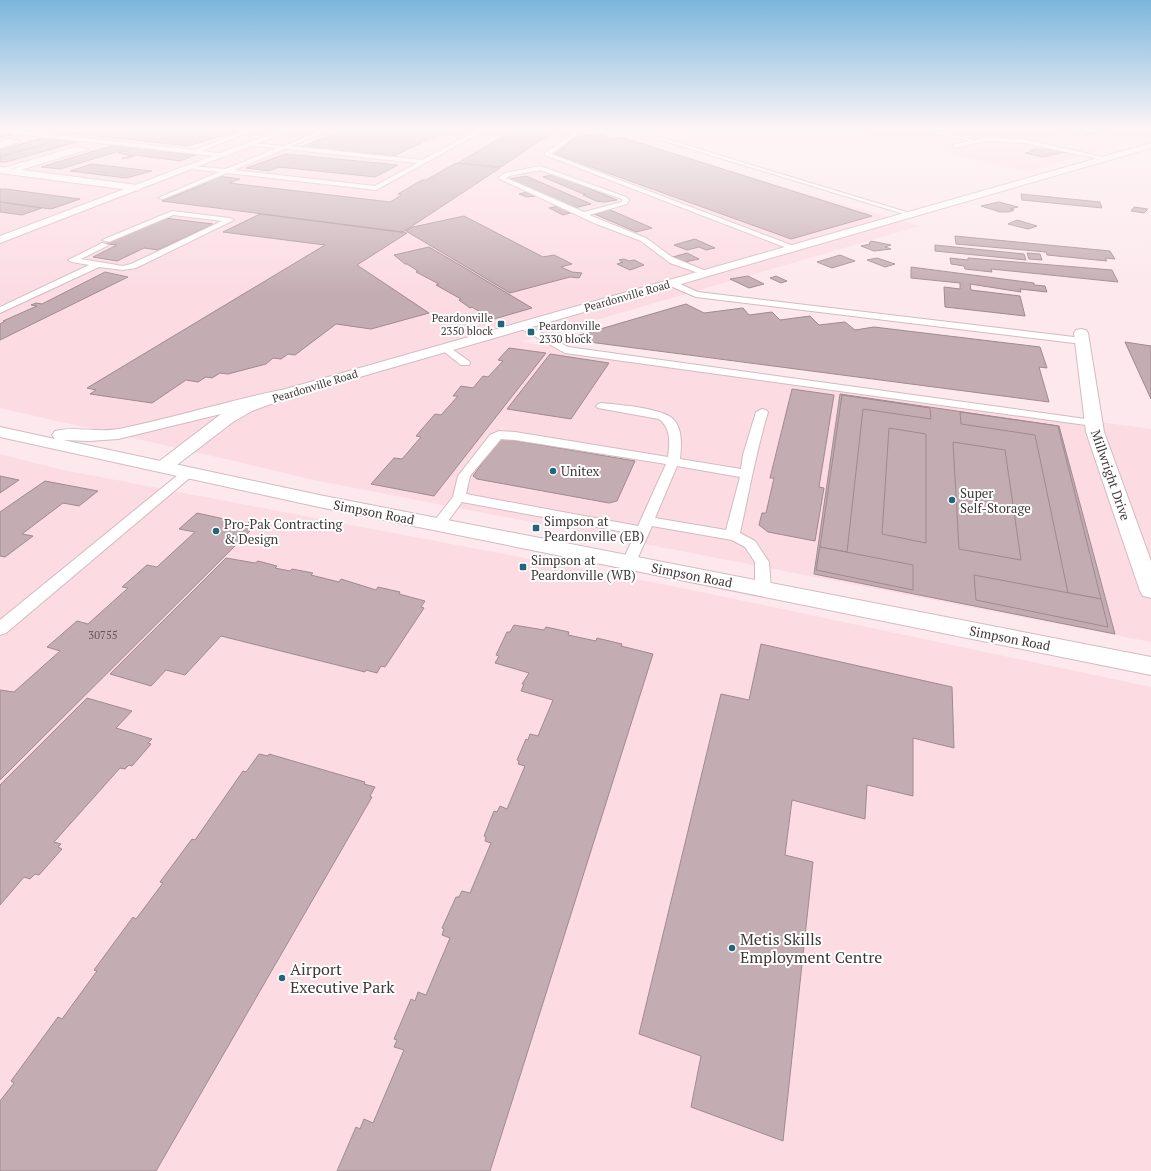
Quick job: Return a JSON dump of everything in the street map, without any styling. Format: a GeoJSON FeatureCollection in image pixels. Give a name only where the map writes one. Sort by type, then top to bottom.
{"type":"FeatureCollection","features":[{"type":"Feature","properties":{"kind":"street"},"geometry":{"type":"LineString","coordinates":[[101,184],[137,188]]}},
{"type":"Feature","properties":{"kind":"street"},"geometry":{"type":"LineString","coordinates":[[0,240],[148,184]]}},
{"type":"Feature","properties":{"kind":"street","name":"Peardonville Road"},"geometry":{"type":"LineString","coordinates":[[163,467],[227,418],[246,408],[281,395],[1015,184]]}},
{"type":"Feature","properties":{"kind":"street","name":"Millwright Drive"},"geometry":{"type":"LineString","coordinates":[[1082,337],[1095,432],[1151,591]]}},
{"type":"Feature","properties":{"kind":"street"},"geometry":{"type":"LineString","coordinates":[[0,432],[80,436],[118,434],[250,401],[281,395]]}},
{"type":"Feature","properties":{"kind":"street"},"geometry":{"type":"LineString","coordinates":[[0,432],[163,467]]}},
{"type":"Feature","properties":{"kind":"street","name":"Simpson Road"},"geometry":{"type":"LineString","coordinates":[[163,467],[438,525],[1151,666]]}},
{"type":"Feature","properties":{"kind":"lane"},"geometry":{"type":"LineString","coordinates":[[161,198],[196,184]]}},
{"type":"Feature","properties":{"kind":"lane"},"geometry":{"type":"LineString","coordinates":[[338,184],[376,188],[384,184]]}},
{"type":"Feature","properties":{"kind":"lane"},"geometry":{"type":"LineString","coordinates":[[514,184],[583,214],[594,221],[638,237],[648,242],[652,247],[672,260],[706,273]]}},
{"type":"Feature","properties":{"kind":"lane"},"geometry":{"type":"LineString","coordinates":[[583,214],[625,203],[626,200],[584,184]]}},
{"type":"Feature","properties":{"kind":"lane"},"geometry":{"type":"LineString","coordinates":[[625,184],[795,248]]}},
{"type":"Feature","properties":{"kind":"lane"},"geometry":{"type":"LineString","coordinates":[[809,184],[909,214]]}},
{"type":"Feature","properties":{"kind":"lane"},"geometry":{"type":"LineString","coordinates":[[0,310],[98,264],[123,268],[133,266],[230,220],[172,213],[72,260],[98,264]]}},
{"type":"Feature","properties":{"kind":"lane"},"geometry":{"type":"LineString","coordinates":[[671,283],[696,294],[1082,337]]}},
{"type":"Feature","properties":{"kind":"lane"},"geometry":{"type":"LineString","coordinates":[[522,326],[565,350],[1094,423]]}},
{"type":"Feature","properties":{"kind":"lane"},"geometry":{"type":"LineString","coordinates":[[446,348],[465,363]]}},
{"type":"Feature","properties":{"kind":"lane"},"geometry":{"type":"LineString","coordinates":[[602,406],[662,416],[670,422],[676,441],[673,462],[628,562]]}},
{"type":"Feature","properties":{"kind":"lane"},"geometry":{"type":"LineString","coordinates":[[732,535],[747,474],[749,455],[762,412]]}},
{"type":"Feature","properties":{"kind":"lane"},"geometry":{"type":"LineString","coordinates":[[438,525],[459,497],[464,476],[494,438],[499,435],[515,436],[747,474]]}},
{"type":"Feature","properties":{"kind":"lane"},"geometry":{"type":"LineString","coordinates":[[0,630],[188,473]]}},
{"type":"Feature","properties":{"kind":"lane"},"geometry":{"type":"LineString","coordinates":[[459,497],[645,526],[732,535],[750,544],[757,553],[762,562],[763,589]]}},
{"type":"Feature","properties":{"kind":"shaded area"},"geometry":{"type":"Polygon","coordinates":[[[0,184],[773,184],[920,226],[520,342],[1151,429],[1151,642],[319,481],[0,408],[0,184]]]}},
{"type":"Feature","properties":{"kind":"shaded area"},"geometry":{"type":"Polygon","coordinates":[[[0,454],[58,469],[687,589],[1151,687],[1151,1171],[0,1171],[0,454]]]}},
{"type":"Feature","properties":{"kind":"building"},"geometry":{"type":"Polygon","coordinates":[[[204,184],[234,184],[390,202],[402,195],[398,194],[416,184],[476,184],[403,232],[162,201],[205,184],[204,184]]]}},
{"type":"Feature","properties":{"kind":"building"},"geometry":{"type":"Polygon","coordinates":[[[520,184],[544,184],[591,204],[574,208],[520,184]]]}},
{"type":"Feature","properties":{"kind":"building"},"geometry":{"type":"Polygon","coordinates":[[[559,184],[577,184],[617,200],[605,202],[596,201],[583,195],[586,195],[559,184]]]}},
{"type":"Feature","properties":{"kind":"building"},"geometry":{"type":"Polygon","coordinates":[[[637,184],[769,184],[872,216],[791,239],[637,184]]]}},
{"type":"Feature","properties":{"kind":"building"},"geometry":{"type":"Polygon","coordinates":[[[0,189],[80,199],[51,209],[0,202],[0,189]]]}},
{"type":"Feature","properties":{"kind":"building"},"geometry":{"type":"Polygon","coordinates":[[[527,192],[535,196],[527,197],[519,194],[527,192]]]}},
{"type":"Feature","properties":{"kind":"building"},"geometry":{"type":"Polygon","coordinates":[[[1021,194],[1100,202],[1102,208],[1022,200],[1021,194]]]}},
{"type":"Feature","properties":{"kind":"building"},"geometry":{"type":"Polygon","coordinates":[[[0,202],[42,208],[22,215],[0,212],[0,202]]]}},
{"type":"Feature","properties":{"kind":"building"},"geometry":{"type":"Polygon","coordinates":[[[999,202],[1018,207],[1010,209],[1014,210],[1009,212],[1000,212],[981,206],[999,202]]]}},
{"type":"Feature","properties":{"kind":"building"},"geometry":{"type":"Polygon","coordinates":[[[559,206],[574,212],[563,215],[549,208],[559,206]]]}},
{"type":"Feature","properties":{"kind":"building"},"geometry":{"type":"Polygon","coordinates":[[[1134,207],[1148,209],[1144,213],[1131,211],[1134,207]]]}},
{"type":"Feature","properties":{"kind":"building"},"geometry":{"type":"Polygon","coordinates":[[[608,209],[652,228],[636,232],[592,213],[608,209]]]}},
{"type":"Feature","properties":{"kind":"building"},"geometry":{"type":"Polygon","coordinates":[[[260,214],[407,233],[357,265],[429,313],[371,329],[336,324],[295,355],[288,354],[281,359],[273,358],[266,364],[228,374],[220,373],[212,378],[206,377],[198,382],[186,380],[152,403],[90,394],[96,390],[87,388],[325,245],[223,232],[260,214]]]}},
{"type":"Feature","properties":{"kind":"building"},"geometry":{"type":"Polygon","coordinates":[[[464,216],[543,257],[554,255],[572,264],[561,267],[572,272],[582,273],[579,278],[570,277],[510,293],[406,231],[413,227],[464,216]]]}},
{"type":"Feature","properties":{"kind":"building"},"geometry":{"type":"Polygon","coordinates":[[[164,218],[213,224],[158,250],[144,248],[117,261],[93,257],[117,245],[105,244],[164,218]]]}},
{"type":"Feature","properties":{"kind":"building"},"geometry":{"type":"Polygon","coordinates":[[[1017,220],[1037,226],[1028,229],[1008,224],[1017,220]]]}},
{"type":"Feature","properties":{"kind":"building"},"geometry":{"type":"Polygon","coordinates":[[[955,236],[1110,251],[1115,259],[1105,258],[1107,261],[1047,255],[1046,252],[956,244],[955,236]]]}},
{"type":"Feature","properties":{"kind":"building"},"geometry":{"type":"Polygon","coordinates":[[[695,239],[715,248],[706,250],[699,247],[687,250],[674,245],[695,239]]]}},
{"type":"Feature","properties":{"kind":"building"},"geometry":{"type":"Polygon","coordinates":[[[871,241],[891,245],[885,247],[891,249],[874,251],[861,246],[870,244],[869,243],[871,241]]]}},
{"type":"Feature","properties":{"kind":"building"},"geometry":{"type":"Polygon","coordinates":[[[935,245],[1024,254],[1026,260],[935,251],[935,245]]]}},
{"type":"Feature","properties":{"kind":"building"},"geometry":{"type":"Polygon","coordinates":[[[429,247],[532,308],[494,319],[472,307],[470,308],[459,300],[461,299],[436,285],[439,284],[416,272],[418,271],[405,264],[394,255],[429,247]]]}},
{"type":"Feature","properties":{"kind":"building"},"geometry":{"type":"Polygon","coordinates":[[[687,253],[699,259],[685,262],[673,257],[687,253]]]}},
{"type":"Feature","properties":{"kind":"building"},"geometry":{"type":"Polygon","coordinates":[[[1027,253],[1040,254],[1042,260],[1029,259],[1027,253]]]}},
{"type":"Feature","properties":{"kind":"building"},"geometry":{"type":"Polygon","coordinates":[[[840,255],[855,261],[832,268],[817,262],[840,255]]]}},
{"type":"Feature","properties":{"kind":"building"},"geometry":{"type":"Polygon","coordinates":[[[877,258],[895,264],[885,267],[867,260],[877,258]]]}},
{"type":"Feature","properties":{"kind":"building"},"geometry":{"type":"Polygon","coordinates":[[[950,258],[968,260],[968,258],[1112,270],[1118,282],[991,269],[992,272],[965,269],[964,266],[951,264],[950,258]]]}},
{"type":"Feature","properties":{"kind":"building"},"geometry":{"type":"Polygon","coordinates":[[[624,259],[629,261],[634,260],[644,265],[630,270],[617,264],[623,262],[619,260],[624,259]]]}},
{"type":"Feature","properties":{"kind":"building"},"geometry":{"type":"Polygon","coordinates":[[[911,267],[1034,283],[1034,285],[1045,286],[1047,292],[1020,289],[1021,292],[970,284],[971,290],[1020,296],[1025,316],[945,307],[944,287],[960,289],[960,283],[911,278],[911,267]]]}},
{"type":"Feature","properties":{"kind":"building"},"geometry":{"type":"Polygon","coordinates":[[[105,272],[128,277],[0,340],[0,324],[5,321],[3,321],[37,306],[31,305],[36,303],[42,304],[105,272]]]}},
{"type":"Feature","properties":{"kind":"building"},"geometry":{"type":"Polygon","coordinates":[[[748,276],[764,284],[749,288],[730,279],[748,276]]]}},
{"type":"Feature","properties":{"kind":"building"},"geometry":{"type":"Polygon","coordinates":[[[776,276],[787,281],[781,283],[770,278],[776,276]]]}},
{"type":"Feature","properties":{"kind":"building"},"geometry":{"type":"Polygon","coordinates":[[[686,304],[704,313],[743,308],[749,315],[772,312],[780,320],[810,316],[819,325],[845,322],[855,330],[874,327],[1040,347],[1047,368],[1039,367],[1049,402],[566,339],[686,304]]]}},
{"type":"Feature","properties":{"kind":"building"},"geometry":{"type":"Polygon","coordinates":[[[1125,342],[1151,346],[1151,399],[1125,342]]]}},
{"type":"Feature","properties":{"kind":"building"},"geometry":{"type":"Polygon","coordinates":[[[509,348],[546,353],[434,496],[371,484],[394,458],[402,459],[421,437],[416,436],[435,414],[441,415],[458,396],[453,396],[461,386],[473,388],[483,376],[488,377],[503,361],[498,360],[509,348]]]}},
{"type":"Feature","properties":{"kind":"building"},"geometry":{"type":"Polygon","coordinates":[[[550,354],[609,363],[571,419],[507,409],[550,354]]]}},
{"type":"Feature","properties":{"kind":"building"},"geometry":{"type":"Polygon","coordinates":[[[792,389],[834,395],[819,487],[824,488],[815,541],[768,532],[759,525],[762,513],[766,513],[774,478],[770,478],[792,389]]]}},
{"type":"Feature","properties":{"kind":"building","name":"Super Self-Storage"},"geometry":{"type":"Polygon","coordinates":[[[840,394],[1059,426],[1115,634],[814,574],[840,394]]]}},
{"type":"Feature","properties":{"kind":"building"},"geometry":{"type":"Polygon","coordinates":[[[842,395],[930,408],[931,419],[863,409],[847,552],[820,547],[842,395]]]}},
{"type":"Feature","properties":{"kind":"building"},"geometry":{"type":"Polygon","coordinates":[[[960,412],[1058,426],[1101,599],[1068,593],[1035,435],[961,424],[960,412]]]}},
{"type":"Feature","properties":{"kind":"building"},"geometry":{"type":"Polygon","coordinates":[[[889,428],[926,434],[926,543],[882,534],[889,428]]]}},
{"type":"Feature","properties":{"kind":"building"},"geometry":{"type":"Polygon","coordinates":[[[500,438],[635,461],[617,501],[609,503],[477,479],[473,476],[500,438]]]}},
{"type":"Feature","properties":{"kind":"building"},"geometry":{"type":"Polygon","coordinates":[[[953,442],[1005,450],[1021,560],[959,549],[953,442]]]}},
{"type":"Feature","properties":{"kind":"building"},"geometry":{"type":"Polygon","coordinates":[[[0,476],[19,480],[0,493],[0,476]]]}},
{"type":"Feature","properties":{"kind":"building"},"geometry":{"type":"Polygon","coordinates":[[[45,481],[98,491],[79,506],[63,503],[22,534],[33,536],[5,557],[0,556],[0,512],[45,481]]]}},
{"type":"Feature","properties":{"kind":"building"},"geometry":{"type":"Polygon","coordinates":[[[197,513],[247,524],[249,522],[255,523],[253,525],[256,525],[0,780],[0,690],[14,692],[60,651],[47,647],[77,621],[88,624],[128,588],[122,587],[147,565],[157,567],[195,532],[179,529],[197,513]]]}},
{"type":"Feature","properties":{"kind":"building"},"geometry":{"type":"Polygon","coordinates":[[[820,547],[913,565],[913,590],[816,570],[820,547]]]}},
{"type":"Feature","properties":{"kind":"building"},"geometry":{"type":"Polygon","coordinates":[[[226,558],[255,563],[258,561],[277,566],[275,568],[290,571],[292,569],[313,573],[311,575],[339,582],[341,579],[376,590],[378,587],[400,592],[399,594],[425,601],[421,607],[424,608],[385,667],[381,666],[377,673],[366,670],[365,672],[221,636],[185,675],[166,670],[151,686],[110,674],[226,558]]]}},
{"type":"Feature","properties":{"kind":"building"},"geometry":{"type":"Polygon","coordinates":[[[974,575],[1101,599],[1108,627],[976,600],[974,575]]]}},
{"type":"Feature","properties":{"kind":"building"},"geometry":{"type":"Polygon","coordinates":[[[514,625],[544,630],[546,627],[569,632],[568,635],[596,641],[597,638],[653,654],[490,1171],[337,1171],[356,1127],[360,1129],[364,1119],[373,1123],[404,1050],[394,1047],[397,1040],[394,1039],[411,999],[415,1001],[418,992],[426,995],[450,938],[442,935],[444,929],[442,928],[456,897],[459,897],[462,891],[470,893],[491,843],[485,841],[486,837],[484,836],[494,811],[497,812],[500,806],[507,809],[525,766],[518,764],[519,761],[517,760],[526,739],[528,740],[530,734],[538,736],[553,700],[521,691],[524,684],[522,684],[529,673],[495,663],[499,656],[496,655],[507,632],[510,632],[514,625]]]}},
{"type":"Feature","properties":{"kind":"building","name":"Metis Skills Employment Centre"},"geometry":{"type":"Polygon","coordinates":[[[761,644],[952,687],[954,748],[913,738],[913,796],[867,785],[865,819],[792,800],[785,855],[813,862],[783,1141],[691,1107],[701,1056],[639,1034],[721,694],[749,700],[761,644]]]}},
{"type":"Feature","properties":{"kind":"building"},"geometry":{"type":"Polygon","coordinates":[[[87,698],[132,711],[116,728],[152,739],[148,743],[151,744],[132,766],[129,765],[125,769],[120,768],[54,842],[61,844],[58,847],[62,849],[39,875],[35,874],[30,879],[24,877],[0,905],[0,785],[87,698]]]}},
{"type":"Feature","properties":{"kind":"building"},"geometry":{"type":"Polygon","coordinates":[[[259,754],[268,756],[269,754],[365,782],[364,784],[375,787],[370,796],[372,797],[156,1171],[0,1171],[0,1101],[14,1083],[11,1081],[58,1017],[62,1019],[97,971],[94,970],[133,917],[136,919],[163,883],[160,882],[192,839],[195,840],[243,771],[246,772],[259,754]]]}},
{"type":"Feature","properties":{"kind":"place","name":"Peardonville 2350 block"},"geometry":{"type":"Point","coordinates":[501,324]}},
{"type":"Feature","properties":{"kind":"place","name":"Peardonville 2330 block"},"geometry":{"type":"Point","coordinates":[531,332]}},
{"type":"Feature","properties":{"kind":"place","name":"Unitex"},"geometry":{"type":"Point","coordinates":[553,471]}},
{"type":"Feature","properties":{"kind":"place","name":"Super Self-Storage"},"geometry":{"type":"Point","coordinates":[952,500]}},
{"type":"Feature","properties":{"kind":"place","name":"Simpson at Peardonville (EB)"},"geometry":{"type":"Point","coordinates":[536,528]}},
{"type":"Feature","properties":{"kind":"place","name":"Pro-Pak Contracting & Design"},"geometry":{"type":"Point","coordinates":[216,531]}},
{"type":"Feature","properties":{"kind":"place","name":"Simpson at Peardonville (WB)"},"geometry":{"type":"Point","coordinates":[523,567]}},
{"type":"Feature","properties":{"kind":"place","name":"Metis Skills Employment Centre"},"geometry":{"type":"Point","coordinates":[732,948]}},
{"type":"Feature","properties":{"kind":"place","name":"Airport Executive Park"},"geometry":{"type":"Point","coordinates":[282,978]}}]}
